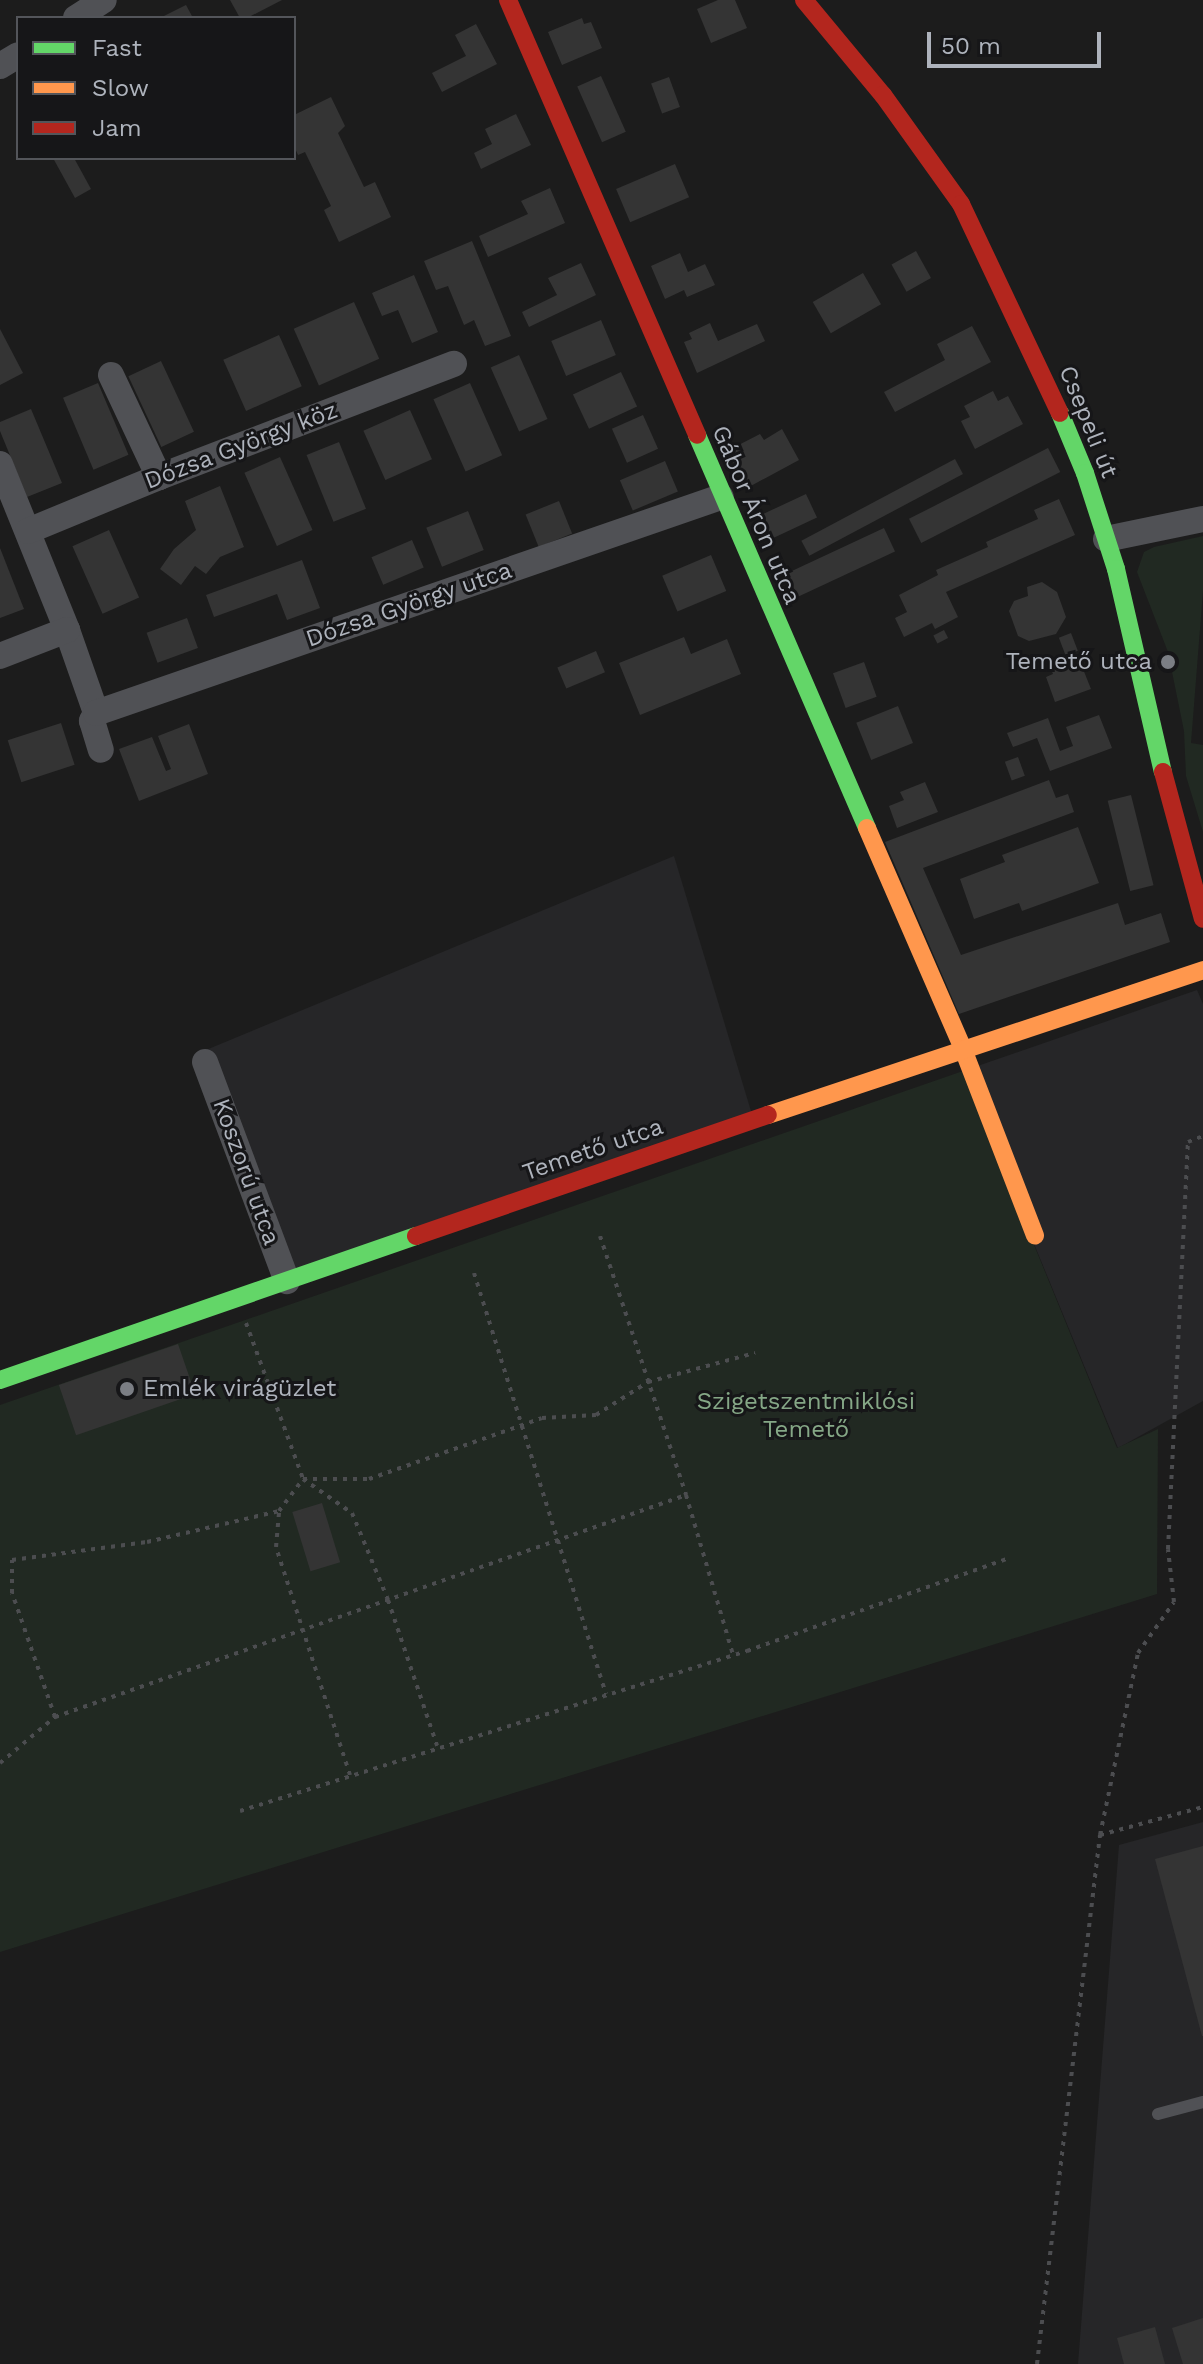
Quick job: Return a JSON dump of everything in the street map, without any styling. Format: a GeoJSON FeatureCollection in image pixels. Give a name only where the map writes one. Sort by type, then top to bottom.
{"type":"FeatureCollection","features":[{"type":"Feature","properties":{"kind":"street"},"geometry":{"type":"LineString","coordinates":[[79,16],[104,0]]}},
{"type":"Feature","properties":{"kind":"street","name":"Gábor Áron utca"},"geometry":{"type":"LineString","coordinates":[[508,0],[963,1049],[1035,1236]]}},
{"type":"Feature","properties":{"kind":"street","name":"Csepeli út"},"geometry":{"type":"LineString","coordinates":[[804,0],[883,95],[961,204],[1044,376],[1085,473],[1106,539],[1136,649],[1175,826],[1203,919]]}},
{"type":"Feature","properties":{"kind":"street","name":"Dózsa György köz"},"geometry":{"type":"LineString","coordinates":[[28,531],[159,477],[454,364]]}},
{"type":"Feature","properties":{"kind":"street"},"geometry":{"type":"LineString","coordinates":[[111,375],[159,477]]}},
{"type":"Feature","properties":{"kind":"street"},"geometry":{"type":"LineString","coordinates":[[0,464],[67,630],[96,713],[92,721],[101,750]]}},
{"type":"Feature","properties":{"kind":"street","name":"Dózsa György utca"},"geometry":{"type":"LineString","coordinates":[[96,713],[721,497]]}},
{"type":"Feature","properties":{"kind":"street"},"geometry":{"type":"LineString","coordinates":[[1106,539],[1203,519]]}},
{"type":"Feature","properties":{"kind":"street"},"geometry":{"type":"LineString","coordinates":[[0,656],[67,630]]}},
{"type":"Feature","properties":{"kind":"street","name":"Temető utca"},"geometry":{"type":"LineString","coordinates":[[0,1378],[1203,970]]}},
{"type":"Feature","properties":{"kind":"street","name":"Koszorú utca"},"geometry":{"type":"LineString","coordinates":[[205,1062],[287,1281]]}},
{"type":"Feature","properties":{"kind":"lane"},"geometry":{"type":"LineString","coordinates":[[1158,2114],[1203,2102]]}},
{"type":"Feature","properties":{"kind":"path"},"geometry":{"type":"LineString","coordinates":[[1037,2364],[1100,1835],[1138,1653],[1174,1602],[1168,1549],[1188,1142],[1203,1136]]}},
{"type":"Feature","properties":{"kind":"path"},"geometry":{"type":"LineString","coordinates":[[600,1236],[686,1495],[733,1655]]}},
{"type":"Feature","properties":{"kind":"path"},"geometry":{"type":"LineString","coordinates":[[474,1273],[555,1541],[606,1694]]}},
{"type":"Feature","properties":{"kind":"path"},"geometry":{"type":"LineString","coordinates":[[237,1298],[303,1479],[352,1513],[388,1600],[437,1746]]}},
{"type":"Feature","properties":{"kind":"path"},"geometry":{"type":"LineString","coordinates":[[303,1479],[369,1479],[542,1418],[596,1415],[648,1382],[755,1353]]}},
{"type":"Feature","properties":{"kind":"path"},"geometry":{"type":"LineString","coordinates":[[303,1479],[279,1511],[276,1547],[350,1775]]}},
{"type":"Feature","properties":{"kind":"path"},"geometry":{"type":"LineString","coordinates":[[0,1763],[55,1717],[686,1495]]}},
{"type":"Feature","properties":{"kind":"path"},"geometry":{"type":"LineString","coordinates":[[55,1717],[12,1593],[12,1560],[147,1542],[279,1511]]}},
{"type":"Feature","properties":{"kind":"path"},"geometry":{"type":"LineString","coordinates":[[240,1811],[437,1746],[733,1655],[1009,1558]]}},
{"type":"Feature","properties":{"kind":"path"},"geometry":{"type":"LineString","coordinates":[[1100,1835],[1203,1807]]}},
{"type":"Feature","properties":{"kind":"shaded area"},"geometry":{"type":"Polygon","coordinates":[[[674,856],[754,1121],[291,1279],[206,1050],[674,856]]]}},
{"type":"Feature","properties":{"kind":"shaded area"},"geometry":{"type":"Polygon","coordinates":[[[1197,990],[1203,1004],[1203,1401],[1118,1448],[963,1071],[1197,990]]]}},
{"type":"Feature","properties":{"kind":"shaded area"},"geometry":{"type":"Polygon","coordinates":[[[1203,1822],[1203,2364],[1078,2364],[1119,1845],[1203,1822]]]}},
{"type":"Feature","properties":{"kind":"green space"},"geometry":{"type":"Polygon","coordinates":[[[1203,536],[1203,591],[1191,743],[1203,745],[1203,832],[1186,776],[1184,731],[1168,652],[1137,572],[1144,552],[1203,536]]]}},
{"type":"Feature","properties":{"kind":"green space","name":"Szigetszentmiklósi Temető"},"geometry":{"type":"Polygon","coordinates":[[[963,1071],[1117,1448],[1158,1429],[1157,1594],[0,1952],[0,1405],[963,1071]]]}},
{"type":"Feature","properties":{"kind":"building"},"geometry":{"type":"Polygon","coordinates":[[[230,0],[282,0],[251,16],[239,16],[230,0]]]}},
{"type":"Feature","properties":{"kind":"building"},"geometry":{"type":"Polygon","coordinates":[[[718,0],[735,0],[747,28],[711,43],[697,9],[718,0]]]}},
{"type":"Feature","properties":{"kind":"building"},"geometry":{"type":"Polygon","coordinates":[[[186,5],[192,16],[164,16],[186,5]]]}},
{"type":"Feature","properties":{"kind":"building"},"geometry":{"type":"Polygon","coordinates":[[[582,18],[584,24],[591,22],[602,48],[562,65],[548,32],[582,18]]]}},
{"type":"Feature","properties":{"kind":"building"},"geometry":{"type":"Polygon","coordinates":[[[476,24],[497,64],[442,92],[432,73],[466,56],[455,35],[476,24]]]}},
{"type":"Feature","properties":{"kind":"building"},"geometry":{"type":"Polygon","coordinates":[[[601,76],[626,132],[602,142],[577,87],[601,76]]]}},
{"type":"Feature","properties":{"kind":"building"},"geometry":{"type":"Polygon","coordinates":[[[669,77],[680,107],[662,114],[651,83],[669,77]]]}},
{"type":"Feature","properties":{"kind":"building"},"geometry":{"type":"Polygon","coordinates":[[[331,97],[345,126],[338,133],[364,187],[375,182],[391,217],[339,242],[324,210],[331,206],[305,152],[298,155],[296,150],[296,114],[331,97]]]}},
{"type":"Feature","properties":{"kind":"building"},"geometry":{"type":"Polygon","coordinates":[[[516,114],[531,145],[481,169],[474,153],[492,144],[485,129],[516,114]]]}},
{"type":"Feature","properties":{"kind":"building"},"geometry":{"type":"Polygon","coordinates":[[[54,160],[75,160],[91,189],[75,198],[54,160]]]}},
{"type":"Feature","properties":{"kind":"building"},"geometry":{"type":"Polygon","coordinates":[[[675,164],[689,197],[630,222],[616,189],[675,164]]]}},
{"type":"Feature","properties":{"kind":"building"},"geometry":{"type":"Polygon","coordinates":[[[550,188],[565,223],[488,257],[479,236],[528,214],[521,201],[550,188]]]}},
{"type":"Feature","properties":{"kind":"building"},"geometry":{"type":"Polygon","coordinates":[[[472,241],[511,336],[485,346],[474,320],[464,325],[448,286],[436,290],[424,261],[472,241]]]}},
{"type":"Feature","properties":{"kind":"building"},"geometry":{"type":"Polygon","coordinates":[[[916,251],[931,278],[907,292],[892,265],[916,251]]]}},
{"type":"Feature","properties":{"kind":"building"},"geometry":{"type":"Polygon","coordinates":[[[680,253],[688,272],[705,264],[715,285],[687,297],[684,290],[665,299],[651,266],[680,253]]]}},
{"type":"Feature","properties":{"kind":"building"},"geometry":{"type":"Polygon","coordinates":[[[581,263],[596,295],[529,327],[522,312],[557,295],[548,278],[581,263]]]}},
{"type":"Feature","properties":{"kind":"building"},"geometry":{"type":"Polygon","coordinates":[[[863,273],[881,304],[831,333],[813,302],[863,273]]]}},
{"type":"Feature","properties":{"kind":"building"},"geometry":{"type":"Polygon","coordinates":[[[414,275],[438,332],[412,343],[398,310],[382,316],[372,293],[414,275]]]}},
{"type":"Feature","properties":{"kind":"building"},"geometry":{"type":"Polygon","coordinates":[[[354,302],[379,359],[319,385],[294,329],[354,302]]]}},
{"type":"Feature","properties":{"kind":"building"},"geometry":{"type":"Polygon","coordinates":[[[601,320],[616,355],[566,376],[551,341],[601,320]]]}},
{"type":"Feature","properties":{"kind":"building"},"geometry":{"type":"Polygon","coordinates":[[[710,323],[718,341],[757,324],[765,341],[697,373],[684,342],[692,339],[689,333],[710,323]]]}},
{"type":"Feature","properties":{"kind":"building"},"geometry":{"type":"Polygon","coordinates":[[[972,326],[991,362],[895,412],[884,392],[945,360],[937,344],[972,326]]]}},
{"type":"Feature","properties":{"kind":"building"},"geometry":{"type":"Polygon","coordinates":[[[0,329],[23,373],[0,385],[0,329]]]}},
{"type":"Feature","properties":{"kind":"building"},"geometry":{"type":"Polygon","coordinates":[[[279,335],[302,386],[246,411],[223,360],[279,335]]]}},
{"type":"Feature","properties":{"kind":"building"},"geometry":{"type":"Polygon","coordinates":[[[519,355],[547,419],[519,432],[491,368],[519,355]]]}},
{"type":"Feature","properties":{"kind":"building"},"geometry":{"type":"Polygon","coordinates":[[[161,361],[194,432],[161,447],[128,376],[161,361]]]}},
{"type":"Feature","properties":{"kind":"building"},"geometry":{"type":"Polygon","coordinates":[[[621,372],[637,406],[589,429],[573,394],[621,372]]]}},
{"type":"Feature","properties":{"kind":"building"},"geometry":{"type":"Polygon","coordinates":[[[98,383],[128,455],[93,470],[63,398],[98,383]]]}},
{"type":"Feature","properties":{"kind":"building"},"geometry":{"type":"Polygon","coordinates":[[[470,383],[502,455],[466,471],[433,399],[470,383]]]}},
{"type":"Feature","properties":{"kind":"building"},"geometry":{"type":"Polygon","coordinates":[[[993,391],[998,401],[1008,396],[1023,424],[975,449],[961,421],[970,417],[964,406],[993,391]]]}},
{"type":"Feature","properties":{"kind":"building"},"geometry":{"type":"Polygon","coordinates":[[[31,409],[62,483],[27,497],[0,431],[0,422],[31,409]]]}},
{"type":"Feature","properties":{"kind":"building"},"geometry":{"type":"Polygon","coordinates":[[[410,410],[432,459],[385,480],[363,431],[410,410]]]}},
{"type":"Feature","properties":{"kind":"building"},"geometry":{"type":"Polygon","coordinates":[[[643,415],[658,449],[627,463],[612,429],[643,415]]]}},
{"type":"Feature","properties":{"kind":"building"},"geometry":{"type":"Polygon","coordinates":[[[782,429],[799,460],[747,488],[727,451],[760,434],[764,440],[782,429]]]}},
{"type":"Feature","properties":{"kind":"building"},"geometry":{"type":"Polygon","coordinates":[[[339,442],[366,509],[334,522],[307,455],[339,442]]]}},
{"type":"Feature","properties":{"kind":"building"},"geometry":{"type":"Polygon","coordinates":[[[1048,448],[1060,472],[921,543],[909,519],[1048,448]]]}},
{"type":"Feature","properties":{"kind":"building"},"geometry":{"type":"Polygon","coordinates":[[[280,457],[313,530],[277,546],[244,473],[280,457]]]}},
{"type":"Feature","properties":{"kind":"building"},"geometry":{"type":"Polygon","coordinates":[[[955,459],[963,474],[809,556],[801,541],[955,459]]]}},
{"type":"Feature","properties":{"kind":"building"},"geometry":{"type":"Polygon","coordinates":[[[665,461],[678,491],[633,511],[620,480],[665,461]]]}},
{"type":"Feature","properties":{"kind":"building"},"geometry":{"type":"Polygon","coordinates":[[[220,486],[244,547],[220,557],[206,574],[195,566],[181,585],[160,569],[174,549],[196,530],[185,501],[220,486]]]}},
{"type":"Feature","properties":{"kind":"building"},"geometry":{"type":"Polygon","coordinates":[[[806,494],[817,518],[772,539],[761,515],[806,494]]]}},
{"type":"Feature","properties":{"kind":"building"},"geometry":{"type":"Polygon","coordinates":[[[1059,499],[1075,535],[946,592],[958,617],[935,629],[932,623],[904,637],[895,618],[907,612],[899,595],[938,575],[936,570],[988,547],[986,542],[1038,519],[1034,510],[1059,499]]]}},
{"type":"Feature","properties":{"kind":"building"},"geometry":{"type":"Polygon","coordinates":[[[559,501],[572,533],[539,547],[526,514],[559,501]]]}},
{"type":"Feature","properties":{"kind":"building"},"geometry":{"type":"Polygon","coordinates":[[[468,511],[484,550],[442,567],[426,528],[468,511]]]}},
{"type":"Feature","properties":{"kind":"building"},"geometry":{"type":"Polygon","coordinates":[[[884,528],[895,552],[798,597],[787,573],[884,528]]]}},
{"type":"Feature","properties":{"kind":"building"},"geometry":{"type":"Polygon","coordinates":[[[109,530],[139,598],[103,614],[72,546],[109,530]]]}},
{"type":"Feature","properties":{"kind":"building"},"geometry":{"type":"Polygon","coordinates":[[[412,540],[424,568],[383,585],[371,557],[412,540]]]}},
{"type":"Feature","properties":{"kind":"building"},"geometry":{"type":"Polygon","coordinates":[[[0,548],[24,609],[0,618],[0,548]]]}},
{"type":"Feature","properties":{"kind":"building"},"geometry":{"type":"Polygon","coordinates":[[[711,555],[726,591],[677,612],[662,576],[711,555]]]}},
{"type":"Feature","properties":{"kind":"building"},"geometry":{"type":"Polygon","coordinates":[[[302,560],[320,608],[287,620],[277,594],[214,617],[206,595],[302,560]]]}},
{"type":"Feature","properties":{"kind":"building"},"geometry":{"type":"Polygon","coordinates":[[[1042,582],[1057,592],[1066,617],[1056,634],[1029,641],[1018,636],[1009,611],[1014,601],[1028,596],[1027,587],[1042,582]]]}},
{"type":"Feature","properties":{"kind":"building"},"geometry":{"type":"Polygon","coordinates":[[[187,618],[198,648],[158,663],[147,633],[187,618]]]}},
{"type":"Feature","properties":{"kind":"building"},"geometry":{"type":"Polygon","coordinates":[[[944,630],[948,638],[937,643],[933,635],[944,630]]]}},
{"type":"Feature","properties":{"kind":"building"},"geometry":{"type":"Polygon","coordinates":[[[1071,633],[1078,651],[1066,655],[1059,638],[1071,633]]]}},
{"type":"Feature","properties":{"kind":"building"},"geometry":{"type":"Polygon","coordinates":[[[684,637],[691,654],[727,639],[741,674],[640,715],[619,663],[684,637]]]}},
{"type":"Feature","properties":{"kind":"building"},"geometry":{"type":"Polygon","coordinates":[[[596,651],[605,672],[566,689],[557,667],[596,651]]]}},
{"type":"Feature","properties":{"kind":"building"},"geometry":{"type":"Polygon","coordinates":[[[864,662],[877,697],[846,708],[833,673],[864,662]]]}},
{"type":"Feature","properties":{"kind":"building"},"geometry":{"type":"Polygon","coordinates":[[[1069,662],[1071,668],[1081,664],[1091,689],[1055,702],[1046,677],[1053,674],[1051,669],[1069,662]]]}},
{"type":"Feature","properties":{"kind":"building"},"geometry":{"type":"Polygon","coordinates":[[[898,706],[913,743],[871,760],[856,723],[898,706]]]}},
{"type":"Feature","properties":{"kind":"building"},"geometry":{"type":"Polygon","coordinates":[[[1099,715],[1112,748],[1050,771],[1037,738],[1013,747],[1007,733],[1048,718],[1060,751],[1073,746],[1066,727],[1099,715]]]}},
{"type":"Feature","properties":{"kind":"building"},"geometry":{"type":"Polygon","coordinates":[[[61,723],[75,765],[21,782],[8,740],[61,723]]]}},
{"type":"Feature","properties":{"kind":"building"},"geometry":{"type":"Polygon","coordinates":[[[189,724],[208,774],[139,801],[119,749],[152,737],[166,771],[171,769],[158,736],[189,724]]]}},
{"type":"Feature","properties":{"kind":"building"},"geometry":{"type":"Polygon","coordinates":[[[1018,757],[1025,776],[1012,781],[1005,762],[1018,757]]]}},
{"type":"Feature","properties":{"kind":"building"},"geometry":{"type":"Polygon","coordinates":[[[1049,780],[1056,798],[1068,794],[1074,812],[923,868],[961,955],[1118,903],[1125,925],[1161,913],[1170,942],[959,1014],[885,842],[1049,780]]]}},
{"type":"Feature","properties":{"kind":"building"},"geometry":{"type":"Polygon","coordinates":[[[925,782],[938,812],[897,828],[889,806],[904,800],[900,792],[925,782]]]}},
{"type":"Feature","properties":{"kind":"building"},"geometry":{"type":"Polygon","coordinates":[[[1131,795],[1153,885],[1130,891],[1108,801],[1131,795]]]}},
{"type":"Feature","properties":{"kind":"building"},"geometry":{"type":"Polygon","coordinates":[[[1078,827],[1099,883],[1022,911],[1019,903],[974,919],[960,879],[1005,862],[1002,855],[1078,827]]]}},
{"type":"Feature","properties":{"kind":"building","name":"Emlék virágüzlet"},"geometry":{"type":"Polygon","coordinates":[[[178,1344],[195,1394],[76,1435],[59,1385],[178,1344]]]}},
{"type":"Feature","properties":{"kind":"building"},"geometry":{"type":"Polygon","coordinates":[[[322,1503],[340,1562],[310,1571],[292,1512],[322,1503]]]}},
{"type":"Feature","properties":{"kind":"building"},"geometry":{"type":"Polygon","coordinates":[[[1203,1846],[1203,2036],[1202,2036],[1155,1859],[1203,1846]]]}},
{"type":"Feature","properties":{"kind":"building"},"geometry":{"type":"Polygon","coordinates":[[[1203,2318],[1203,2364],[1183,2364],[1172,2328],[1203,2318]]]}},
{"type":"Feature","properties":{"kind":"building"},"geometry":{"type":"Polygon","coordinates":[[[1155,2327],[1165,2364],[1124,2364],[1117,2338],[1155,2327]]]}},
{"type":"Feature","properties":{"kind":"traffic: fast"},"geometry":{"type":"LineString","coordinates":[[1060,413],[1085,473],[1116,569],[1163,772]]}},
{"type":"Feature","properties":{"kind":"traffic: fast"},"geometry":{"type":"LineString","coordinates":[[697,435],[867,828]]}},
{"type":"Feature","properties":{"kind":"traffic: fast"},"geometry":{"type":"LineString","coordinates":[[0,1380],[416,1236]]}},
{"type":"Feature","properties":{"kind":"traffic: slow"},"geometry":{"type":"LineString","coordinates":[[867,828],[963,1049],[1035,1236]]}},
{"type":"Feature","properties":{"kind":"traffic: slow"},"geometry":{"type":"LineString","coordinates":[[768,1115],[1203,970]]}},
{"type":"Feature","properties":{"kind":"traffic: jam"},"geometry":{"type":"LineString","coordinates":[[508,0],[697,435]]}},
{"type":"Feature","properties":{"kind":"traffic: jam"},"geometry":{"type":"LineString","coordinates":[[804,0],[883,95],[961,204],[1060,413]]}},
{"type":"Feature","properties":{"kind":"traffic: jam"},"geometry":{"type":"LineString","coordinates":[[1163,772],[1203,919]]}},
{"type":"Feature","properties":{"kind":"traffic: jam"},"geometry":{"type":"LineString","coordinates":[[416,1236],[768,1115]]}},
{"type":"Feature","properties":{"kind":"place","name":"Temető utca"},"geometry":{"type":"Point","coordinates":[1168,662]}},
{"type":"Feature","properties":{"kind":"place","name":"Emlék virágüzlet"},"geometry":{"type":"Point","coordinates":[127,1389]}}]}
